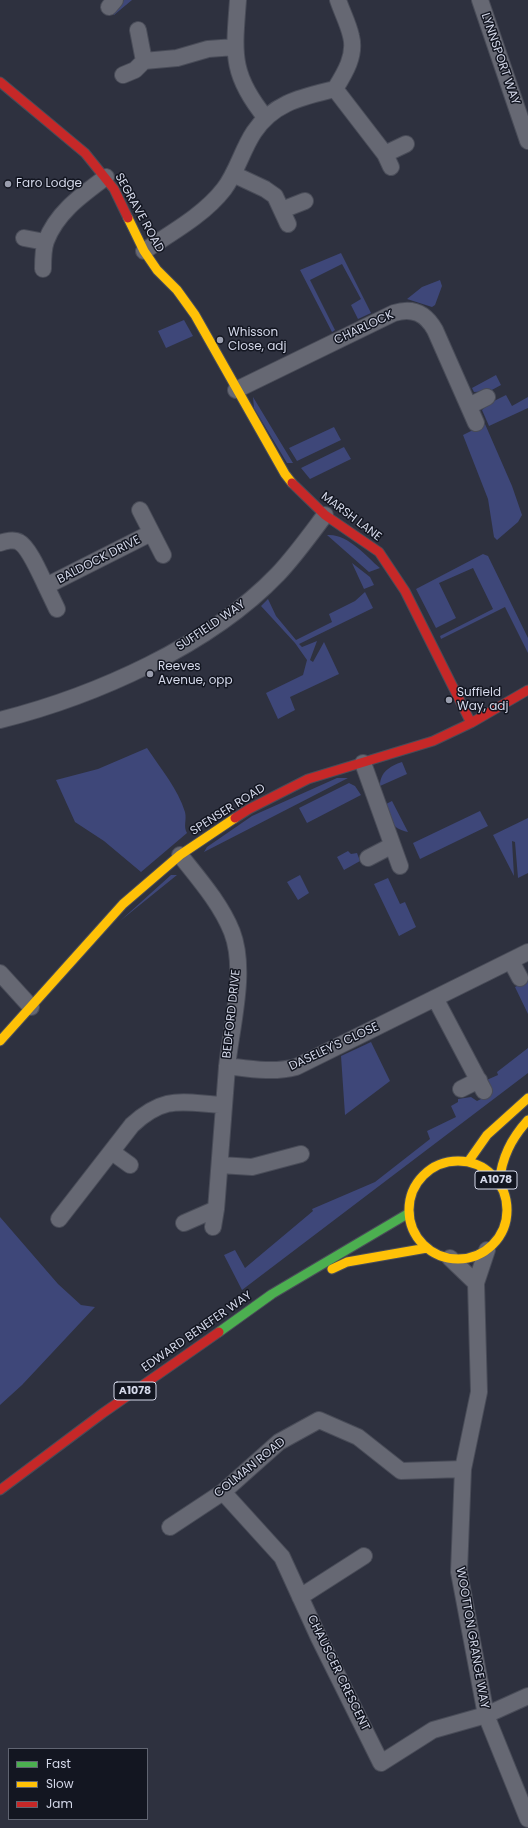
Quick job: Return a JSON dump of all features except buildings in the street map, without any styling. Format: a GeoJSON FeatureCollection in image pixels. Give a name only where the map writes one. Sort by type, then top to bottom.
{"type":"FeatureCollection","features":[{"type":"Feature","properties":{"kind":"street"},"geometry":{"type":"LineString","coordinates":[[238,0],[235,47],[239,76],[250,98],[266,118]]}},
{"type":"Feature","properties":{"kind":"street"},"geometry":{"type":"LineString","coordinates":[[144,251],[193,217],[212,202],[224,189],[254,132],[266,118],[282,105],[299,97],[335,89],[346,72],[352,44],[351,35],[338,0]]}},
{"type":"Feature","properties":{"kind":"street","name":"LYNNSPORT WAY"},"geometry":{"type":"LineString","coordinates":[[480,0],[528,141]]}},
{"type":"Feature","properties":{"kind":"street"},"geometry":{"type":"LineString","coordinates":[[138,30],[144,61]]}},
{"type":"Feature","properties":{"kind":"street"},"geometry":{"type":"LineString","coordinates":[[124,75],[135,70],[144,61],[177,58],[208,49],[235,47]]}},
{"type":"Feature","properties":{"kind":"street","name":"SEGRAVE ROAD"},"geometry":{"type":"LineString","coordinates":[[0,82],[85,153],[106,177],[114,189],[144,251],[157,270],[177,290],[195,315]]}},
{"type":"Feature","properties":{"kind":"street"},"geometry":{"type":"LineString","coordinates":[[335,89],[388,160],[406,144]]}},
{"type":"Feature","properties":{"kind":"street"},"geometry":{"type":"LineString","coordinates":[[233,174],[265,189],[275,196],[285,217],[306,201]]}},
{"type":"Feature","properties":{"kind":"street"},"geometry":{"type":"LineString","coordinates":[[42,268],[45,242],[57,219],[76,200],[106,177]]}},
{"type":"Feature","properties":{"kind":"street"},"geometry":{"type":"LineString","coordinates":[[24,238],[45,242]]}},
{"type":"Feature","properties":{"kind":"street","name":"CHARLOCK"},"geometry":{"type":"LineString","coordinates":[[236,390],[394,313],[410,310],[427,318],[433,327],[476,423]]}},
{"type":"Feature","properties":{"kind":"street","name":"MARSH LANE"},"geometry":{"type":"LineString","coordinates":[[195,315],[236,390],[285,474],[302,494],[325,515],[379,552],[405,592],[471,723]]}},
{"type":"Feature","properties":{"kind":"street"},"geometry":{"type":"LineString","coordinates":[[469,406],[487,397]]}},
{"type":"Feature","properties":{"kind":"street","name":"BALDOCK DRIVE"},"geometry":{"type":"LineString","coordinates":[[140,510],[163,555]]}},
{"type":"Feature","properties":{"kind":"street","name":"SUFFIELD WAY"},"geometry":{"type":"LineString","coordinates":[[0,720],[46,708],[108,683],[162,658],[203,633],[240,608],[277,574],[325,515]]}},
{"type":"Feature","properties":{"kind":"street","name":"BALDOCK DRIVE"},"geometry":{"type":"LineString","coordinates":[[46,586],[151,533]]}},
{"type":"Feature","properties":{"kind":"street","name":"BALDOCK DRIVE"},"geometry":{"type":"LineString","coordinates":[[0,543],[12,540],[19,542],[25,548],[57,609]]}},
{"type":"Feature","properties":{"kind":"street","name":"SPENSER ROAD"},"geometry":{"type":"LineString","coordinates":[[0,1041],[123,904],[180,855],[224,825],[279,793],[311,778],[433,741],[471,723],[528,690]]}},
{"type":"Feature","properties":{"kind":"street"},"geometry":{"type":"LineString","coordinates":[[363,763],[391,846],[400,866]]}},
{"type":"Feature","properties":{"kind":"street"},"geometry":{"type":"LineString","coordinates":[[368,858],[391,846]]}},
{"type":"Feature","properties":{"kind":"street","name":"BEDFORD DRIVE"},"geometry":{"type":"LineString","coordinates":[[180,855],[224,916],[232,933],[237,952],[238,976],[227,1066],[220,1165],[213,1227]]}},
{"type":"Feature","properties":{"kind":"street","name":"DASELEY'S CLOSE"},"geometry":{"type":"LineString","coordinates":[[227,1066],[267,1071],[282,1071],[296,1067],[528,952]]}},
{"type":"Feature","properties":{"kind":"street"},"geometry":{"type":"LineString","coordinates":[[511,961],[520,978]]}},
{"type":"Feature","properties":{"kind":"street"},"geometry":{"type":"LineString","coordinates":[[0,973],[31,1007]]}},
{"type":"Feature","properties":{"kind":"street"},"geometry":{"type":"LineString","coordinates":[[435,998],[481,1085],[461,1088]]}},
{"type":"Feature","properties":{"kind":"street","name":"A1078"},"geometry":{"type":"LineString","coordinates":[[468,1162],[474,1152],[499,1123],[528,1098]]}},
{"type":"Feature","properties":{"kind":"street"},"geometry":{"type":"LineString","coordinates":[[59,1219],[137,1120],[154,1107],[165,1103],[224,1105]]}},
{"type":"Feature","properties":{"kind":"street","name":"A1078"},"geometry":{"type":"LineString","coordinates":[[499,1183],[487,1171],[468,1162],[453,1161],[439,1165],[426,1173],[416,1185],[410,1198],[409,1213],[412,1227],[418,1238],[427,1248],[450,1258],[463,1259],[475,1256],[487,1250],[503,1229],[506,1216],[506,1202],[499,1183],[500,1169],[504,1155],[513,1136],[528,1120]]}},
{"type":"Feature","properties":{"kind":"street"},"geometry":{"type":"LineString","coordinates":[[112,1152],[130,1165]]}},
{"type":"Feature","properties":{"kind":"street"},"geometry":{"type":"LineString","coordinates":[[220,1165],[252,1167],[301,1154]]}},
{"type":"Feature","properties":{"kind":"street"},"geometry":{"type":"LineString","coordinates":[[184,1223],[216,1209]]}},
{"type":"Feature","properties":{"kind":"street","name":"EDWARD BENEFER WAY"},"geometry":{"type":"LineString","coordinates":[[0,1490],[103,1413],[272,1294],[409,1213]]}},
{"type":"Feature","properties":{"kind":"street","name":"EDWARD BENEFER WAY"},"geometry":{"type":"LineString","coordinates":[[272,1294],[347,1262],[427,1248]]}},
{"type":"Feature","properties":{"kind":"street","name":"WOOTTON GRANGE WAY"},"geometry":{"type":"LineString","coordinates":[[487,1250],[476,1283],[479,1392],[463,1469],[459,1572],[486,1715],[528,1819]]}},
{"type":"Feature","properties":{"kind":"street"},"geometry":{"type":"LineString","coordinates":[[450,1258],[476,1283]]}},
{"type":"Feature","properties":{"kind":"street","name":"COLMAN ROAD"},"geometry":{"type":"LineString","coordinates":[[170,1527],[223,1492],[279,1442],[319,1420],[358,1437],[401,1471],[463,1469]]}},
{"type":"Feature","properties":{"kind":"street","name":"CHAUSCER CRESCENT"},"geometry":{"type":"LineString","coordinates":[[223,1492],[282,1557],[378,1766],[433,1730],[486,1715],[528,1696]]}},
{"type":"Feature","properties":{"kind":"street"},"geometry":{"type":"LineString","coordinates":[[300,1597],[364,1556]]}},
{"type":"Feature","properties":{"kind":"shaded area"},"geometry":{"type":"Polygon","coordinates":[[[124,0],[132,0],[114,15],[111,11],[124,0]]]}},
{"type":"Feature","properties":{"kind":"shaded area"},"geometry":{"type":"Polygon","coordinates":[[[341,253],[371,313],[358,319],[351,305],[361,299],[342,264],[310,280],[335,330],[332,332],[300,270],[341,253]]]}},
{"type":"Feature","properties":{"kind":"shaded area"},"geometry":{"type":"Polygon","coordinates":[[[440,280],[442,286],[435,305],[432,307],[407,299],[422,287],[440,280]]]}},
{"type":"Feature","properties":{"kind":"shaded area"},"geometry":{"type":"Polygon","coordinates":[[[184,320],[193,336],[166,348],[158,331],[184,320]]]}},
{"type":"Feature","properties":{"kind":"shaded area"},"geometry":{"type":"Polygon","coordinates":[[[496,375],[501,385],[490,391],[474,392],[472,388],[496,375]]]}},
{"type":"Feature","properties":{"kind":"shaded area"},"geometry":{"type":"Polygon","coordinates":[[[506,395],[512,406],[528,397],[528,408],[489,426],[482,410],[490,403],[506,395]]]}},
{"type":"Feature","properties":{"kind":"shaded area"},"geometry":{"type":"Polygon","coordinates":[[[253,397],[293,463],[287,463],[254,408],[253,397]]]}},
{"type":"Feature","properties":{"kind":"shaded area"},"geometry":{"type":"Polygon","coordinates":[[[485,424],[512,486],[522,515],[518,522],[497,540],[494,537],[488,499],[463,435],[485,424]]]}},
{"type":"Feature","properties":{"kind":"shaded area"},"geometry":{"type":"Polygon","coordinates":[[[334,427],[341,440],[297,461],[289,448],[334,427]]]}},
{"type":"Feature","properties":{"kind":"shaded area"},"geometry":{"type":"Polygon","coordinates":[[[344,447],[351,459],[310,479],[301,468],[344,447]]]}},
{"type":"Feature","properties":{"kind":"shaded area"},"geometry":{"type":"Polygon","coordinates":[[[327,535],[334,535],[349,541],[380,568],[369,572],[327,535]]]}},
{"type":"Feature","properties":{"kind":"shaded area"},"geometry":{"type":"Polygon","coordinates":[[[483,554],[488,556],[528,638],[528,653],[505,607],[441,639],[440,636],[493,609],[473,568],[439,583],[456,618],[436,628],[416,589],[483,554]]]}},
{"type":"Feature","properties":{"kind":"shaded area"},"geometry":{"type":"Polygon","coordinates":[[[352,563],[370,577],[374,585],[364,589],[352,563]]]}},
{"type":"Feature","properties":{"kind":"shaded area"},"geometry":{"type":"Polygon","coordinates":[[[365,592],[373,608],[299,644],[302,647],[317,641],[310,660],[313,662],[324,642],[339,674],[290,697],[295,710],[278,719],[266,693],[303,675],[307,660],[295,643],[261,606],[268,599],[276,616],[296,640],[332,622],[329,614],[355,601],[365,592]]]}},
{"type":"Feature","properties":{"kind":"shaded area"},"geometry":{"type":"Polygon","coordinates":[[[147,748],[169,779],[178,795],[185,812],[185,828],[187,833],[141,872],[104,841],[75,822],[56,780],[98,769],[147,748]]]}},
{"type":"Feature","properties":{"kind":"shaded area"},"geometry":{"type":"Polygon","coordinates":[[[402,762],[407,774],[380,786],[380,781],[386,770],[402,762]]]}},
{"type":"Feature","properties":{"kind":"shaded area"},"geometry":{"type":"Polygon","coordinates":[[[337,778],[348,778],[204,852],[207,847],[252,816],[337,778]]]}},
{"type":"Feature","properties":{"kind":"shaded area"},"geometry":{"type":"Polygon","coordinates":[[[349,783],[355,786],[361,795],[307,823],[299,808],[349,783]]]}},
{"type":"Feature","properties":{"kind":"shaded area"},"geometry":{"type":"Polygon","coordinates":[[[392,801],[408,832],[394,826],[390,819],[386,804],[392,801]]]}},
{"type":"Feature","properties":{"kind":"shaded area"},"geometry":{"type":"Polygon","coordinates":[[[480,811],[488,826],[420,859],[413,843],[480,811]]]}},
{"type":"Feature","properties":{"kind":"shaded area"},"geometry":{"type":"Polygon","coordinates":[[[528,818],[528,873],[518,878],[515,842],[512,841],[514,876],[493,835],[528,818]]]}},
{"type":"Feature","properties":{"kind":"shaded area"},"geometry":{"type":"Polygon","coordinates":[[[348,851],[351,854],[357,853],[360,861],[344,870],[337,857],[348,851]]]}},
{"type":"Feature","properties":{"kind":"shaded area"},"geometry":{"type":"Polygon","coordinates":[[[171,875],[177,875],[120,921],[171,875]]]}},
{"type":"Feature","properties":{"kind":"shaded area"},"geometry":{"type":"Polygon","coordinates":[[[300,875],[309,893],[298,900],[287,882],[300,875]]]}},
{"type":"Feature","properties":{"kind":"shaded area"},"geometry":{"type":"Polygon","coordinates":[[[388,878],[400,904],[405,902],[416,927],[399,936],[374,884],[388,878]]]}},
{"type":"Feature","properties":{"kind":"shaded area"},"geometry":{"type":"Polygon","coordinates":[[[528,980],[528,1014],[515,987],[528,980]]]}},
{"type":"Feature","properties":{"kind":"shaded area"},"geometry":{"type":"Polygon","coordinates":[[[371,1042],[390,1081],[345,1115],[341,1056],[371,1042]]]}},
{"type":"Feature","properties":{"kind":"shaded area"},"geometry":{"type":"Polygon","coordinates":[[[528,1048],[528,1073],[242,1290],[224,1255],[235,1250],[245,1268],[313,1211],[312,1209],[375,1182],[430,1139],[427,1131],[456,1117],[451,1106],[458,1102],[458,1099],[471,1097],[477,1101],[489,1095],[482,1082],[498,1075],[497,1072],[528,1048]]]}},
{"type":"Feature","properties":{"kind":"shaded area"},"geometry":{"type":"Polygon","coordinates":[[[0,1217],[58,1284],[81,1305],[95,1307],[22,1385],[0,1405],[0,1217]]]}},
{"type":"Feature","properties":{"kind":"traffic: fast"},"geometry":{"type":"LineString","coordinates":[[219,1332],[272,1294],[409,1213]]}},
{"type":"Feature","properties":{"kind":"traffic: slow"},"geometry":{"type":"LineString","coordinates":[[128,218],[144,251],[157,270],[177,290],[195,315],[285,474],[292,483]]}},
{"type":"Feature","properties":{"kind":"traffic: slow"},"geometry":{"type":"LineString","coordinates":[[0,1041],[123,904],[180,855],[235,818]]}},
{"type":"Feature","properties":{"kind":"traffic: slow"},"geometry":{"type":"LineString","coordinates":[[468,1162],[487,1135],[528,1098]]}},
{"type":"Feature","properties":{"kind":"traffic: slow"},"geometry":{"type":"LineString","coordinates":[[499,1183],[502,1165],[508,1149],[512,1141],[528,1120]]}},
{"type":"Feature","properties":{"kind":"traffic: slow"},"geometry":{"type":"LineString","coordinates":[[458,1161],[477,1165],[492,1176],[503,1191],[507,1210],[503,1229],[492,1244],[477,1255],[458,1259],[439,1255],[424,1244],[413,1229],[409,1210],[413,1191],[424,1176],[439,1165],[458,1161]]}},
{"type":"Feature","properties":{"kind":"traffic: slow"},"geometry":{"type":"LineString","coordinates":[[332,1269],[347,1262],[427,1248]]}},
{"type":"Feature","properties":{"kind":"traffic: jam"},"geometry":{"type":"LineString","coordinates":[[0,82],[85,153],[114,189],[128,218]]}},
{"type":"Feature","properties":{"kind":"traffic: jam"},"geometry":{"type":"LineString","coordinates":[[292,483],[325,515],[379,552],[405,591],[471,723]]}},
{"type":"Feature","properties":{"kind":"traffic: jam"},"geometry":{"type":"LineString","coordinates":[[235,818],[249,809],[308,779],[433,741],[471,723],[528,690]]}},
{"type":"Feature","properties":{"kind":"traffic: jam"},"geometry":{"type":"LineString","coordinates":[[0,1490],[103,1413],[219,1332]]}},
{"type":"Feature","properties":{"kind":"place","name":"Faro Lodge"},"geometry":{"type":"Point","coordinates":[8,184]}},
{"type":"Feature","properties":{"kind":"place","name":"Whisson Close, adj"},"geometry":{"type":"Point","coordinates":[220,340]}},
{"type":"Feature","properties":{"kind":"place","name":"Reeves Avenue, opp"},"geometry":{"type":"Point","coordinates":[150,674]}},
{"type":"Feature","properties":{"kind":"place","name":"Suffield Way, adj"},"geometry":{"type":"Point","coordinates":[449,700]}}]}
